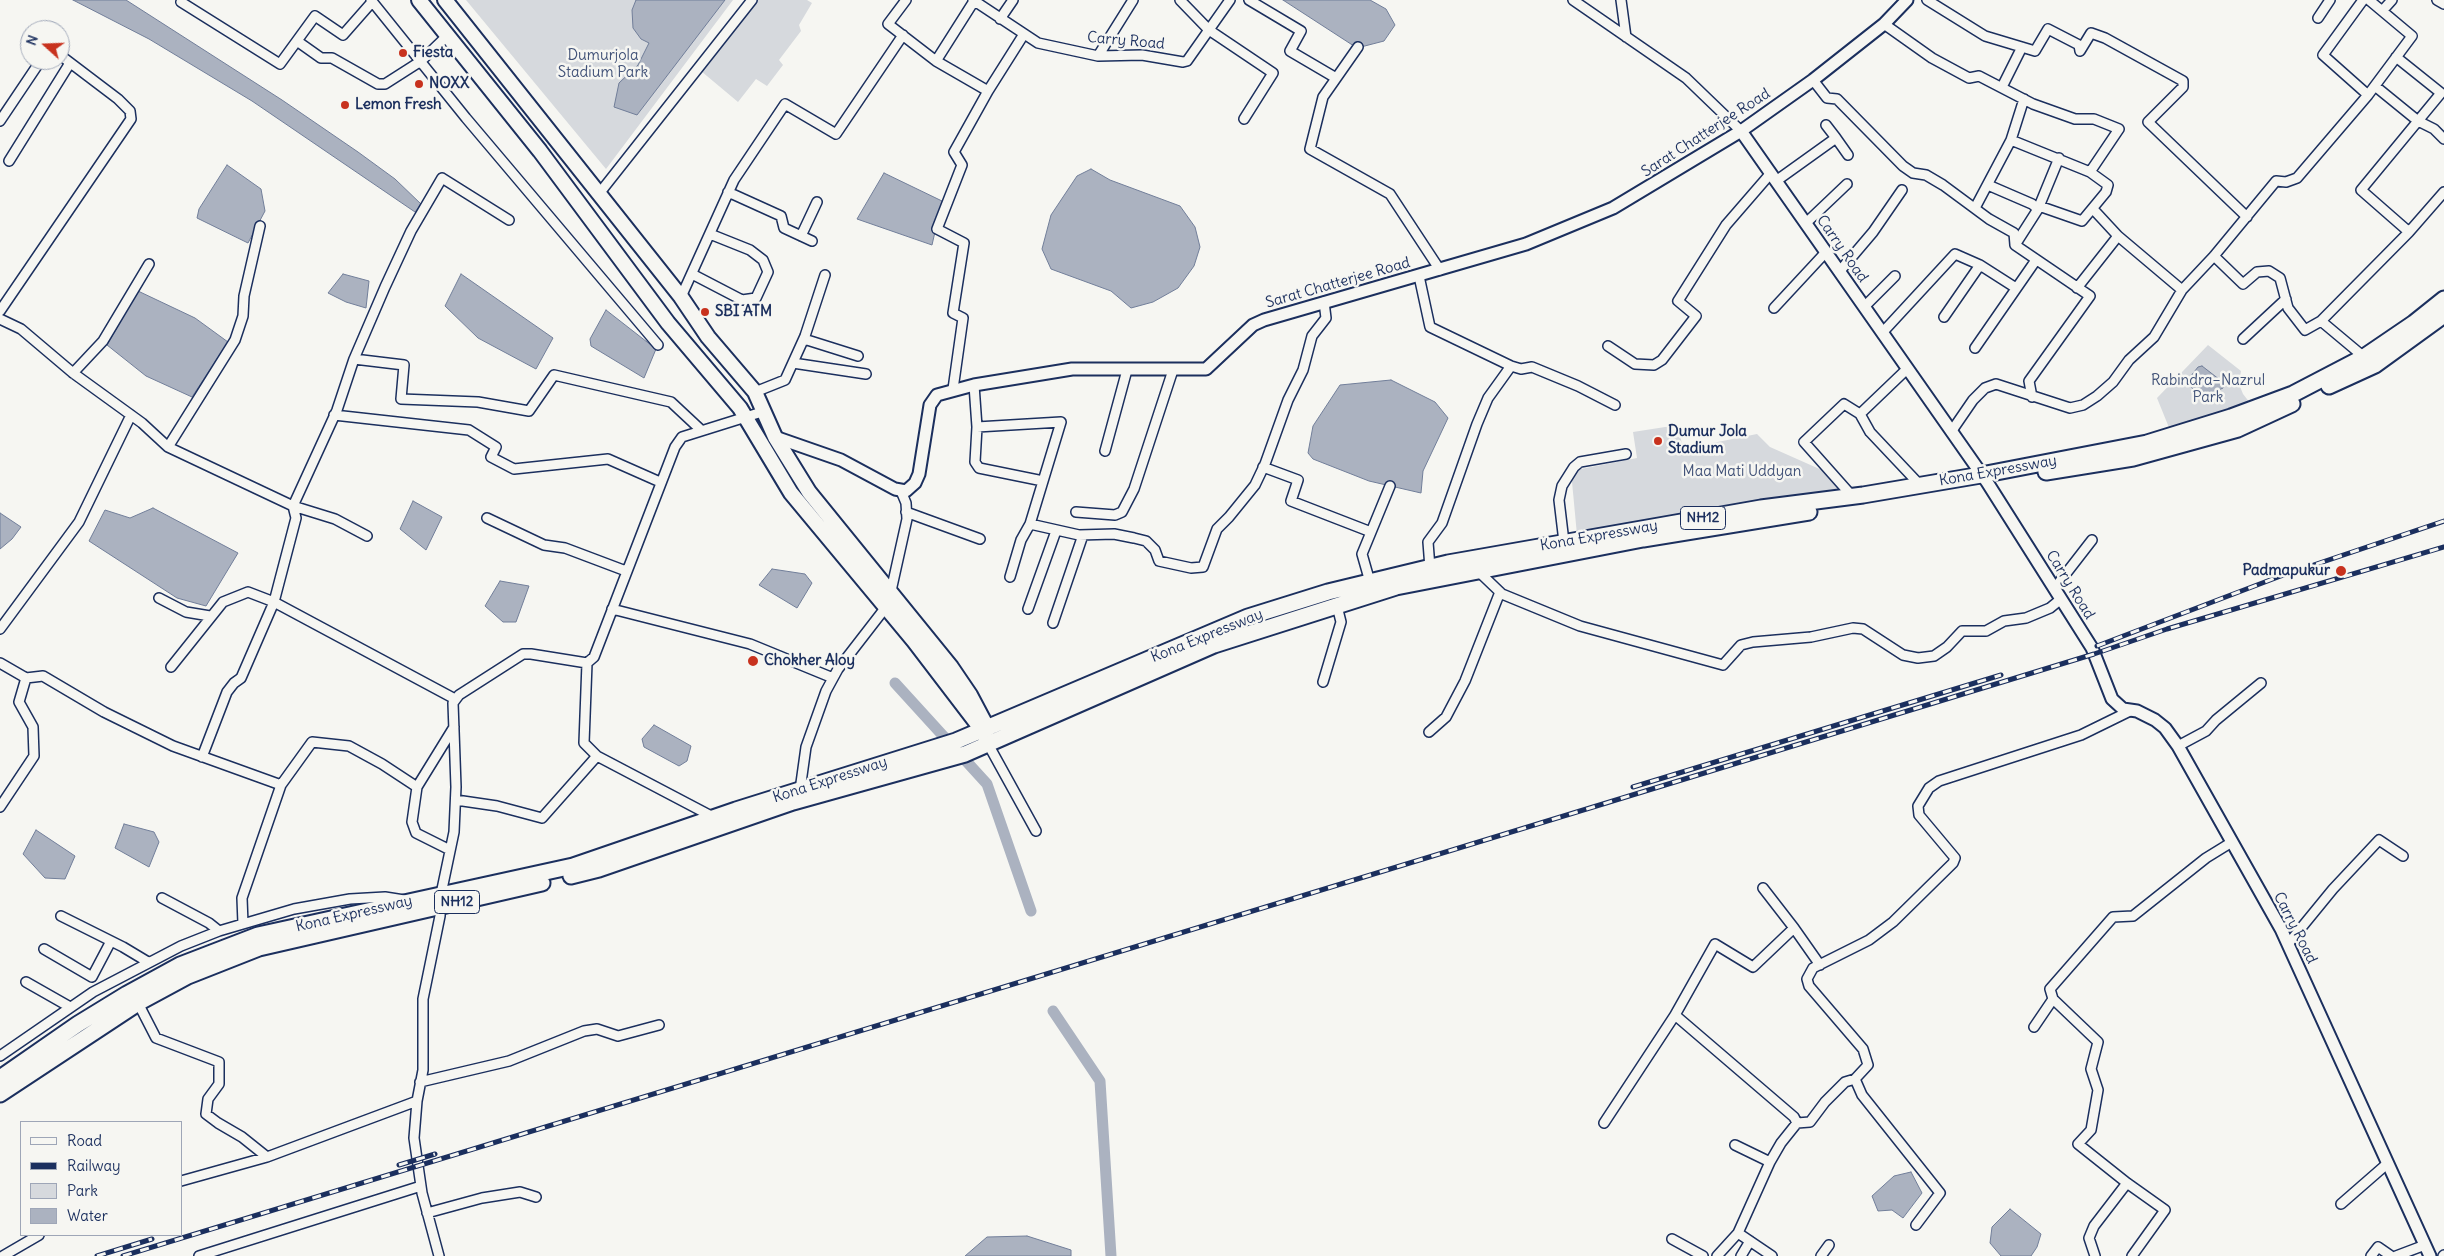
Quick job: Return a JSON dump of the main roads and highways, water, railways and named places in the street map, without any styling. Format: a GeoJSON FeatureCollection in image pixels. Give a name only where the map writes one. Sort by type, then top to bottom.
{"type":"FeatureCollection","features":[{"type":"Feature","properties":{"kind":"highway","name":"Kona Expressway"},"geometry":{"type":"LineString","coordinates":[[0,1094],[138,1002],[188,976],[259,948],[573,866],[714,818],[927,750],[960,748],[989,739],[1214,645],[1396,587],[1643,539],[1984,478],[2147,443],[2231,417],[2293,394],[2364,357],[2444,299]]}},
{"type":"Feature","properties":{"kind":"highway","name":"Kona Expressway"},"geometry":{"type":"LineString","coordinates":[[989,739],[1248,617],[1328,592],[1430,568],[1564,542],[1761,508],[1920,485],[2133,458],[2238,429],[2374,365],[2444,315]]}},
{"type":"Feature","properties":{"kind":"highway","name":"Kona Expressway"},"geometry":{"type":"LineString","coordinates":[[0,1078],[78,1024],[180,965],[258,935],[412,901],[441,900],[599,869],[793,802],[937,762],[960,748]]}},
{"type":"Feature","properties":{"kind":"main road"},"geometry":{"type":"LineString","coordinates":[[419,0],[540,151],[668,323],[746,417],[791,493],[914,641],[989,739]]}},
{"type":"Feature","properties":{"kind":"main road"},"geometry":{"type":"LineString","coordinates":[[446,0],[681,298],[708,337],[755,392],[775,437],[809,492],[951,667],[970,695],[989,739]]}},
{"type":"Feature","properties":{"kind":"main road","name":"Sarat Chatterjee Road"},"geometry":{"type":"LineString","coordinates":[[775,437],[849,464],[901,491],[911,488],[919,474],[932,399],[937,395],[953,389],[1072,369],[1206,369],[1253,325],[1264,320],[1526,244],[1613,208],[1741,131],[1813,80],[1884,24],[1907,0]]}},
{"type":"Feature","properties":{"kind":"main road","name":"Carry Road"},"geometry":{"type":"LineString","coordinates":[[1741,131],[1984,478],[2092,648],[2112,699],[2123,709],[2149,716],[2165,728],[2178,746],[2288,944],[2430,1256]]}},
{"type":"Feature","properties":{"kind":"water"},"geometry":{"type":"Polygon","coordinates":[[[73,0],[126,0],[282,100],[358,152],[395,179],[421,204],[415,212],[252,101],[149,39],[73,0]]]}},
{"type":"Feature","properties":{"kind":"water"},"geometry":{"type":"Polygon","coordinates":[[[636,0],[725,0],[637,115],[614,107],[619,83],[638,65],[649,43],[641,39],[633,28],[632,10],[636,0]]]}},
{"type":"Feature","properties":{"kind":"water"},"geometry":{"type":"Polygon","coordinates":[[[1283,0],[1370,0],[1386,9],[1395,25],[1384,41],[1357,48],[1283,0]]]}},
{"type":"Feature","properties":{"kind":"water"},"geometry":{"type":"Polygon","coordinates":[[[227,165],[261,189],[265,211],[248,243],[197,218],[199,209],[227,165]]]}},
{"type":"Feature","properties":{"kind":"water"},"geometry":{"type":"Polygon","coordinates":[[[1091,169],[1110,180],[1180,206],[1195,227],[1200,247],[1194,266],[1178,288],[1153,302],[1131,308],[1111,291],[1051,269],[1042,249],[1051,215],[1077,176],[1091,169]]]}},
{"type":"Feature","properties":{"kind":"water"},"geometry":{"type":"Polygon","coordinates":[[[884,173],[942,201],[932,245],[857,219],[884,173]]]}},
{"type":"Feature","properties":{"kind":"water"},"geometry":{"type":"Polygon","coordinates":[[[343,274],[369,281],[366,308],[346,302],[328,293],[343,274]]]}},
{"type":"Feature","properties":{"kind":"water"},"geometry":{"type":"Polygon","coordinates":[[[461,274],[553,338],[536,369],[478,338],[445,306],[461,274]]]}},
{"type":"Feature","properties":{"kind":"water"},"geometry":{"type":"Polygon","coordinates":[[[138,291],[195,318],[228,342],[192,397],[146,376],[107,345],[138,291]]]}},
{"type":"Feature","properties":{"kind":"water"},"geometry":{"type":"Polygon","coordinates":[[[606,310],[656,349],[644,378],[591,346],[590,339],[606,310]]]}},
{"type":"Feature","properties":{"kind":"water"},"geometry":{"type":"Polygon","coordinates":[[[2202,366],[2224,383],[2223,388],[2200,399],[2187,381],[2198,367],[2202,366]]]}},
{"type":"Feature","properties":{"kind":"water"},"geometry":{"type":"Polygon","coordinates":[[[1391,380],[1435,402],[1448,418],[1423,471],[1421,493],[1369,481],[1313,459],[1308,453],[1313,426],[1340,385],[1391,380]]]}},
{"type":"Feature","properties":{"kind":"water"},"geometry":{"type":"Polygon","coordinates":[[[413,501],[442,517],[426,550],[400,529],[413,501]]]}},
{"type":"Feature","properties":{"kind":"water"},"geometry":{"type":"Polygon","coordinates":[[[153,508],[238,553],[206,606],[177,598],[89,541],[105,510],[130,518],[153,508]]]}},
{"type":"Feature","properties":{"kind":"water"},"geometry":{"type":"Polygon","coordinates":[[[0,513],[21,527],[12,539],[0,549],[0,513]]]}},
{"type":"Feature","properties":{"kind":"water"},"geometry":{"type":"Polygon","coordinates":[[[772,569],[805,574],[812,583],[797,608],[759,585],[772,569]]]}},
{"type":"Feature","properties":{"kind":"water"},"geometry":{"type":"Polygon","coordinates":[[[500,581],[529,586],[516,622],[503,622],[485,606],[500,581]]]}},
{"type":"Feature","properties":{"kind":"water"},"geometry":{"type":"Polygon","coordinates":[[[654,725],[691,746],[687,761],[679,766],[644,747],[642,739],[654,725]]]}},
{"type":"Feature","properties":{"kind":"water"},"geometry":{"type":"Polygon","coordinates":[[[124,824],[154,832],[159,842],[149,867],[115,848],[124,824]]]}},
{"type":"Feature","properties":{"kind":"water"},"geometry":{"type":"Polygon","coordinates":[[[36,830],[75,856],[65,879],[45,878],[23,854],[36,830]]]}},
{"type":"Feature","properties":{"kind":"water"},"geometry":{"type":"Polygon","coordinates":[[[1911,1172],[1922,1193],[1903,1218],[1892,1210],[1878,1211],[1872,1196],[1894,1176],[1911,1172]]]}},
{"type":"Feature","properties":{"kind":"water"},"geometry":{"type":"Polygon","coordinates":[[[2010,1209],[2041,1234],[2037,1247],[2031,1256],[2001,1256],[1990,1243],[1992,1227],[2010,1209]]]}},
{"type":"Feature","properties":{"kind":"water"},"geometry":{"type":"Polygon","coordinates":[[[1027,1236],[1071,1250],[1071,1256],[965,1256],[987,1237],[1027,1236]]]}},
{"type":"Feature","properties":{"kind":"waterway"},"geometry":{"type":"LineString","coordinates":[[895,683],[987,784],[1031,911]]}},
{"type":"Feature","properties":{"kind":"waterway"},"geometry":{"type":"LineString","coordinates":[[1053,1011],[1100,1081],[1111,1256]]}},
{"type":"Feature","properties":{"kind":"railway"},"geometry":{"type":"LineString","coordinates":[[2097,646],[2278,577],[2444,521]]}},
{"type":"Feature","properties":{"kind":"railway"},"geometry":{"type":"LineString","coordinates":[[123,1256],[2094,654],[2167,629],[2444,547]]}},
{"type":"Feature","properties":{"kind":"railway"},"geometry":{"type":"LineString","coordinates":[[1633,787],[2001,675]]}},
{"type":"Feature","properties":{"kind":"railway"},"geometry":{"type":"LineString","coordinates":[[399,1165],[435,1154]]}},
{"type":"Feature","properties":{"kind":"railway"},"geometry":{"type":"LineString","coordinates":[[97,1256],[152,1239]]}},
{"type":"Feature","properties":{"kind":"place","name":"Fiesta"},"geometry":{"type":"Point","coordinates":[403,53]}},
{"type":"Feature","properties":{"kind":"place","name":"NOXX"},"geometry":{"type":"Point","coordinates":[419,84]}},
{"type":"Feature","properties":{"kind":"place","name":"Lemon Fresh"},"geometry":{"type":"Point","coordinates":[345,105]}},
{"type":"Feature","properties":{"kind":"place","name":"SBI ATM"},"geometry":{"type":"Point","coordinates":[705,312]}},
{"type":"Feature","properties":{"kind":"place","name":"Dumur Jola Stadium"},"geometry":{"type":"Point","coordinates":[1658,441]}},
{"type":"Feature","properties":{"kind":"place","name":"Padmapukur"},"geometry":{"type":"Point","coordinates":[2341,571]}},
{"type":"Feature","properties":{"kind":"place","name":"Chokher Aloy"},"geometry":{"type":"Point","coordinates":[753,661]}},
{"type":"Feature","properties":{"kind":"park label","name":"Dumurjola Stadium Park"},"geometry":{"type":"Point","coordinates":[603,64]}},
{"type":"Feature","properties":{"kind":"park label","name":"Rabindra–Nazrul Park"},"geometry":{"type":"Point","coordinates":[2208,390]}},
{"type":"Feature","properties":{"kind":"park label","name":"Maa Mati Uddyan"},"geometry":{"type":"Point","coordinates":[1742,472]}}]}
